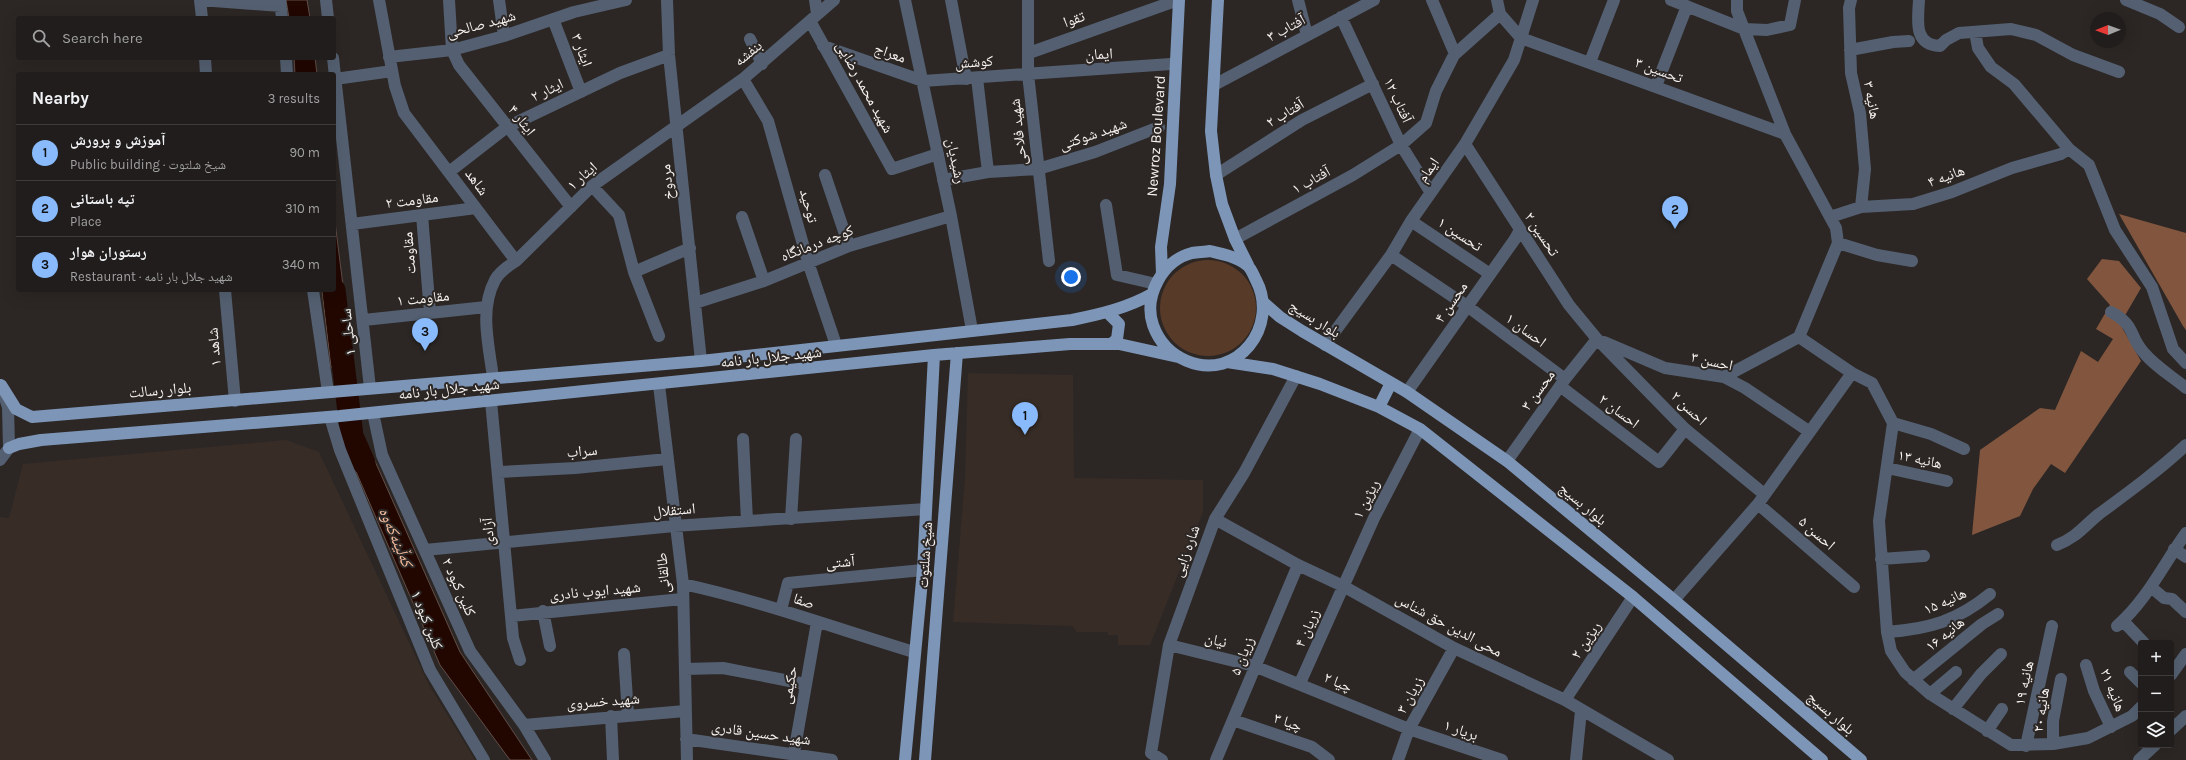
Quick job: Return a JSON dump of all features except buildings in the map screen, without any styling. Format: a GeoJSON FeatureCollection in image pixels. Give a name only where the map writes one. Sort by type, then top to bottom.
{"type":"FeatureCollection","features":[{"type":"Feature","properties":{"kind":"main road","name":"Newroz Boulevard"},"geometry":{"type":"LineString","coordinates":[[1157,284],[1170,184],[1177,0]]}},
{"type":"Feature","properties":{"kind":"main road"},"geometry":{"type":"LineString","coordinates":[[1218,0],[1211,131],[1216,175],[1222,204],[1235,239],[1260,288],[1264,302],[1263,317],[1259,332],[1251,344],[1240,355],[1227,362],[1210,365],[1193,364],[1178,357],[1166,348],[1152,323],[1150,308],[1157,284],[1175,261],[1192,253],[1210,251],[1228,255],[1248,265]]}},
{"type":"Feature","properties":{"kind":"main road","name":"شهید جلال بار نامه"},"geometry":{"type":"LineString","coordinates":[[333,392],[701,361],[1072,320],[1108,313],[1135,304],[1157,284]]}},
{"type":"Feature","properties":{"kind":"main road","name":"بلوار بسیج"},"geometry":{"type":"LineString","coordinates":[[1264,302],[1280,317],[1325,345],[1407,392],[1507,461],[1674,600],[1861,760]]}},
{"type":"Feature","properties":{"kind":"main road"},"geometry":{"type":"LineString","coordinates":[[1108,313],[1119,324],[1117,338],[1111,344]]}},
{"type":"Feature","properties":{"kind":"main road","name":"شهید جلال بار نامه"},"geometry":{"type":"LineString","coordinates":[[335,417],[659,385],[934,355],[1070,344],[1111,344],[1178,357]]}},
{"type":"Feature","properties":{"kind":"main road","name":"شیخ شلتوت"},"geometry":{"type":"LineString","coordinates":[[925,760],[957,353]]}},
{"type":"Feature","properties":{"kind":"main road","name":"شیخ شلتوت"},"geometry":{"type":"LineString","coordinates":[[905,760],[914,652],[923,570],[934,355]]}},
{"type":"Feature","properties":{"kind":"main road"},"geometry":{"type":"LineString","coordinates":[[1227,362],[1273,369],[1296,376],[1380,407],[1420,429],[1633,597],[1822,760]]}},
{"type":"Feature","properties":{"kind":"main road"},"geometry":{"type":"LineString","coordinates":[[1380,407],[1391,383]]}},
{"type":"Feature","properties":{"kind":"main road","name":"بلوار رسالت"},"geometry":{"type":"LineString","coordinates":[[1,384],[16,409],[32,417],[333,392]]}},
{"type":"Feature","properties":{"kind":"main road"},"geometry":{"type":"LineString","coordinates":[[10,448],[20,444],[41,440],[335,417]]}},
{"type":"Feature","properties":{"kind":"street"},"geometry":{"type":"LineString","coordinates":[[202,16],[200,0],[280,3],[282,16]]}},
{"type":"Feature","properties":{"kind":"street"},"geometry":{"type":"LineString","coordinates":[[326,0],[328,16]]}},
{"type":"Feature","properties":{"kind":"street","name":"شاهد"},"geometry":{"type":"LineString","coordinates":[[379,0],[392,71],[404,113],[516,261]]}},
{"type":"Feature","properties":{"kind":"street"},"geometry":{"type":"LineString","coordinates":[[449,0],[452,50]]}},
{"type":"Feature","properties":{"kind":"street"},"geometry":{"type":"LineString","coordinates":[[499,0],[504,36]]}},
{"type":"Feature","properties":{"kind":"street","name":"شهید صالحی"},"geometry":{"type":"LineString","coordinates":[[389,57],[452,50],[504,36],[553,19],[626,0]]}},
{"type":"Feature","properties":{"kind":"street","name":"مردوخ"},"geometry":{"type":"LineString","coordinates":[[667,0],[669,55],[701,361]]}},
{"type":"Feature","properties":{"kind":"street","name":"شهید محمد رضایی"},"geometry":{"type":"LineString","coordinates":[[815,0],[814,18],[823,46],[892,169],[938,154]]}},
{"type":"Feature","properties":{"kind":"street","name":"بنفشه"},"geometry":{"type":"LineString","coordinates":[[677,124],[743,79],[762,64],[834,0]]}},
{"type":"Feature","properties":{"kind":"street","name":"رشیدیان"},"geometry":{"type":"LineString","coordinates":[[905,0],[951,216],[972,330]]}},
{"type":"Feature","properties":{"kind":"street"},"geometry":{"type":"LineString","coordinates":[[951,0],[972,78],[988,172]]}},
{"type":"Feature","properties":{"kind":"street","name":"شهید فلاحی"},"geometry":{"type":"LineString","coordinates":[[1028,0],[1028,74],[1049,261]]}},
{"type":"Feature","properties":{"kind":"street","name":"تقوا"},"geometry":{"type":"LineString","coordinates":[[1029,52],[1177,0]]}},
{"type":"Feature","properties":{"kind":"street"},"geometry":{"type":"LineString","coordinates":[[1298,0],[1307,35]]}},
{"type":"Feature","properties":{"kind":"street","name":"آفتاب ۳"},"geometry":{"type":"LineString","coordinates":[[1214,84],[1374,0]]}},
{"type":"Feature","properties":{"kind":"street"},"geometry":{"type":"LineString","coordinates":[[1432,0],[1455,54],[1500,14]]}},
{"type":"Feature","properties":{"kind":"street"},"geometry":{"type":"LineString","coordinates":[[1497,0],[1500,14],[1521,38]]}},
{"type":"Feature","properties":{"kind":"street","name":"ایمام"},"geometry":{"type":"LineString","coordinates":[[1325,345],[1391,255],[1411,222],[1465,144],[1514,60],[1534,0]]}},
{"type":"Feature","properties":{"kind":"street"},"geometry":{"type":"LineString","coordinates":[[1590,62],[1614,0]]}},
{"type":"Feature","properties":{"kind":"street"},"geometry":{"type":"LineString","coordinates":[[1672,0],[1744,29],[1767,30],[1790,25],[1795,0]]}},
{"type":"Feature","properties":{"kind":"street"},"geometry":{"type":"LineString","coordinates":[[1724,377],[1799,337],[1838,243],[1836,228],[1785,134],[1737,11],[1737,0]]}},
{"type":"Feature","properties":{"kind":"street","name":"هانیه ۳"},"geometry":{"type":"LineString","coordinates":[[1851,0],[1849,8],[1851,73],[1860,113],[1866,169],[1861,207]]}},
{"type":"Feature","properties":{"kind":"street"},"geometry":{"type":"LineString","coordinates":[[1919,0],[1918,28],[1923,41],[1930,46],[1940,46],[1946,40],[1960,33],[2011,29],[2036,36],[2072,55],[2118,72]]}},
{"type":"Feature","properties":{"kind":"street"},"geometry":{"type":"LineString","coordinates":[[2126,0],[2160,14],[2179,27]]}},
{"type":"Feature","properties":{"kind":"street"},"geometry":{"type":"LineString","coordinates":[[1656,86],[1687,6]]}},
{"type":"Feature","properties":{"kind":"street","name":"آفتاب ۱۲"},"geometry":{"type":"LineString","coordinates":[[1341,17],[1401,145],[1431,193]]}},
{"type":"Feature","properties":{"kind":"street","name":"ایثار ۳"},"geometry":{"type":"LineString","coordinates":[[553,19],[581,92]]}},
{"type":"Feature","properties":{"kind":"street"},"geometry":{"type":"LineString","coordinates":[[1975,32],[1978,48],[1990,67],[2014,84],[2069,149],[2089,165],[2115,230],[2152,287],[2173,349],[2186,363]]}},
{"type":"Feature","properties":{"kind":"street","name":"تحسین ۳"},"geometry":{"type":"LineString","coordinates":[[1521,38],[1785,134]]}},
{"type":"Feature","properties":{"kind":"street"},"geometry":{"type":"LineString","coordinates":[[750,39],[762,64]]}},
{"type":"Feature","properties":{"kind":"street"},"geometry":{"type":"LineString","coordinates":[[1850,50],[1893,42],[1909,41]]}},
{"type":"Feature","properties":{"kind":"street","name":"معراج"},"geometry":{"type":"LineString","coordinates":[[823,46],[923,81]]}},
{"type":"Feature","properties":{"kind":"street","name":"ایثار ۴"},"geometry":{"type":"LineString","coordinates":[[452,50],[459,65],[571,207]]}},
{"type":"Feature","properties":{"kind":"street","name":"آفتاب ۱"},"geometry":{"type":"LineString","coordinates":[[1235,239],[1353,175],[1401,145],[1426,123],[1436,91],[1455,54]]}},
{"type":"Feature","properties":{"kind":"street","name":"ایثار ۲"},"geometry":{"type":"LineString","coordinates":[[449,172],[507,126],[620,73],[669,55]]}},
{"type":"Feature","properties":{"kind":"street"},"geometry":{"type":"LineString","coordinates":[[205,60],[206,72]]}},
{"type":"Feature","properties":{"kind":"street"},"geometry":{"type":"LineString","coordinates":[[286,60],[287,72]]}},
{"type":"Feature","properties":{"kind":"street","name":"ساحلی ۱"},"geometry":{"type":"LineString","coordinates":[[333,60],[334,72]]}},
{"type":"Feature","properties":{"kind":"street","name":"ایمان"},"geometry":{"type":"LineString","coordinates":[[1028,74],[1171,64]]}},
{"type":"Feature","properties":{"kind":"street"},"geometry":{"type":"LineString","coordinates":[[336,79],[392,71]]}},
{"type":"Feature","properties":{"kind":"street","name":"کوشش"},"geometry":{"type":"LineString","coordinates":[[923,81],[1028,74]]}},
{"type":"Feature","properties":{"kind":"street","name":"توحید"},"geometry":{"type":"LineString","coordinates":[[743,79],[768,121],[808,262],[836,345]]}},
{"type":"Feature","properties":{"kind":"street","name":"آفتاب ۲"},"geometry":{"type":"LineString","coordinates":[[1216,175],[1302,120],[1372,84]]}},
{"type":"Feature","properties":{"kind":"street","name":"ساحلی ۱"},"geometry":{"type":"LineString","coordinates":[[336,88],[364,320],[367,388]]}},
{"type":"Feature","properties":{"kind":"street","name":"ایثار ۱"},"geometry":{"type":"LineString","coordinates":[[516,261],[592,186],[677,124]]}},
{"type":"Feature","properties":{"kind":"street","name":"شهید شوکتی"},"geometry":{"type":"LineString","coordinates":[[943,180],[988,172],[1038,169],[1095,152],[1159,127]]}},
{"type":"Feature","properties":{"kind":"street","name":"تحسین ۲"},"geometry":{"type":"LineString","coordinates":[[1465,144],[1569,305],[1597,339]]}},
{"type":"Feature","properties":{"kind":"street","name":"هانیه ۴"},"geometry":{"type":"LineString","coordinates":[[1830,217],[1861,207],[1913,204],[1952,192],[2012,168],[2061,154],[2069,149]]}},
{"type":"Feature","properties":{"kind":"street"},"geometry":{"type":"LineString","coordinates":[[825,175],[849,246]]}},
{"type":"Feature","properties":{"kind":"street"},"geometry":{"type":"LineString","coordinates":[[592,186],[619,215],[634,272],[659,336]]}},
{"type":"Feature","properties":{"kind":"street"},"geometry":{"type":"LineString","coordinates":[[1106,205],[1117,275],[1157,284]]}},
{"type":"Feature","properties":{"kind":"street","name":"مقاومت ۲"},"geometry":{"type":"LineString","coordinates":[[352,224],[476,208]]}},
{"type":"Feature","properties":{"kind":"street","name":"مقاومت"},"geometry":{"type":"LineString","coordinates":[[422,215],[430,313]]}},
{"type":"Feature","properties":{"kind":"street","name":"کوچه درمانگاه"},"geometry":{"type":"LineString","coordinates":[[695,303],[764,281],[849,246],[951,216]]}},
{"type":"Feature","properties":{"kind":"street"},"geometry":{"type":"LineString","coordinates":[[742,217],[764,281]]}},
{"type":"Feature","properties":{"kind":"street","name":"تحسین ۱"},"geometry":{"type":"LineString","coordinates":[[1411,222],[1490,274]]}},
{"type":"Feature","properties":{"kind":"street","name":"محسن ۴"},"geometry":{"type":"LineString","coordinates":[[1407,392],[1520,230]]}},
{"type":"Feature","properties":{"kind":"street"},"geometry":{"type":"LineString","coordinates":[[1838,243],[1877,255],[1912,261]]}},
{"type":"Feature","properties":{"kind":"street"},"geometry":{"type":"LineString","coordinates":[[634,272],[690,248]]}},
{"type":"Feature","properties":{"kind":"street","name":"احسان ۱"},"geometry":{"type":"LineString","coordinates":[[1391,255],[1467,306],[1563,383]]}},
{"type":"Feature","properties":{"kind":"street"},"geometry":{"type":"LineString","coordinates":[[494,378],[486,322],[486,307],[495,279],[516,261]]}},
{"type":"Feature","properties":{"kind":"street","name":"شاهد ۱"},"geometry":{"type":"LineString","coordinates":[[225,292],[235,401]]}},
{"type":"Feature","properties":{"kind":"street"},"geometry":{"type":"LineString","coordinates":[[313,292],[333,392]]}},
{"type":"Feature","properties":{"kind":"street","name":"مقاومت ۱"},"geometry":{"type":"LineString","coordinates":[[364,320],[486,307]]}},
{"type":"Feature","properties":{"kind":"street"},"geometry":{"type":"LineString","coordinates":[[2111,312],[2122,318],[2130,326],[2135,339],[2144,354],[2186,388]]}},
{"type":"Feature","properties":{"kind":"street"},"geometry":{"type":"LineString","coordinates":[[1799,337],[1852,373],[1872,383],[1893,423],[1879,521],[1887,632],[1891,650],[1905,672],[1930,694],[1953,710],[2011,745],[2026,746],[2053,744],[2088,738],[2132,716],[2138,711]]}},
{"type":"Feature","properties":{"kind":"street","name":"احسن ۳"},"geometry":{"type":"LineString","coordinates":[[1597,339],[1665,368],[1724,377],[1745,388],[1810,432]]}},
{"type":"Feature","properties":{"kind":"street","name":"محسن ۳"},"geometry":{"type":"LineString","coordinates":[[1507,461],[1563,383],[1597,339]]}},
{"type":"Feature","properties":{"kind":"street","name":"احسن ۲"},"geometry":{"type":"LineString","coordinates":[[1597,339],[1685,429],[1761,499]]}},
{"type":"Feature","properties":{"kind":"street"},"geometry":{"type":"LineString","coordinates":[[1674,600],[1761,499],[1852,373]]}},
{"type":"Feature","properties":{"kind":"street","name":"شاره زایی"},"geometry":{"type":"LineString","coordinates":[[1162,760],[1150,753],[1169,645],[1215,519],[1244,473],[1296,376]]}},
{"type":"Feature","properties":{"kind":"street","name":"احسان ۲"},"geometry":{"type":"LineString","coordinates":[[1563,383],[1659,462],[1685,429]]}},
{"type":"Feature","properties":{"kind":"street"},"geometry":{"type":"LineString","coordinates":[[0,460],[10,448],[8,407],[1,384]]}},
{"type":"Feature","properties":{"kind":"street","name":"طالقانی"},"geometry":{"type":"LineString","coordinates":[[659,385],[674,526],[682,584],[687,760]]}},
{"type":"Feature","properties":{"kind":"street","name":"آزادی"},"geometry":{"type":"LineString","coordinates":[[491,401],[499,472],[511,616],[514,638],[520,660]]}},
{"type":"Feature","properties":{"kind":"street","name":"کلین کبود ۲"},"geometry":{"type":"LineString","coordinates":[[370,413],[382,455],[426,550],[470,651],[524,725],[545,760]]}},
{"type":"Feature","properties":{"kind":"street","name":"کلین کبود ۱"},"geometry":{"type":"LineString","coordinates":[[335,417],[340,450],[430,670],[484,760]]}},
{"type":"Feature","properties":{"kind":"street"},"geometry":{"type":"LineString","coordinates":[[1893,423],[1931,434],[1964,449]]}},
{"type":"Feature","properties":{"kind":"street","name":"ریژین ۱"},"geometry":{"type":"LineString","coordinates":[[1343,586],[1374,518],[1420,429]]}},
{"type":"Feature","properties":{"kind":"street"},"geometry":{"type":"LineString","coordinates":[[743,439],[747,521]]}},
{"type":"Feature","properties":{"kind":"street"},"geometry":{"type":"LineString","coordinates":[[791,519],[796,439]]}},
{"type":"Feature","properties":{"kind":"street"},"geometry":{"type":"LineString","coordinates":[[2058,545],[2073,538],[2095,518],[2165,464],[2186,444]]}},
{"type":"Feature","properties":{"kind":"street","name":"سراب"},"geometry":{"type":"LineString","coordinates":[[499,472],[575,468],[668,459]]}},
{"type":"Feature","properties":{"kind":"street","name":"هانیه ۱۳"},"geometry":{"type":"LineString","coordinates":[[1887,468],[1947,481]]}},
{"type":"Feature","properties":{"kind":"street","name":"احسن ۵"},"geometry":{"type":"LineString","coordinates":[[1761,499],[1854,587]]}},
{"type":"Feature","properties":{"kind":"street","name":"استقلال"},"geometry":{"type":"LineString","coordinates":[[426,550],[674,526],[926,509]]}},
{"type":"Feature","properties":{"kind":"street","name":"محی الدین حق شناس"},"geometry":{"type":"LineString","coordinates":[[1215,519],[1298,565],[1343,586],[1454,648],[1565,700],[1581,711],[1668,760]]}},
{"type":"Feature","properties":{"kind":"street"},"geometry":{"type":"LineString","coordinates":[[2140,640],[2120,624],[2131,614],[2152,588],[2174,549],[2186,533]]}},
{"type":"Feature","properties":{"kind":"street"},"geometry":{"type":"LineString","coordinates":[[2174,549],[2186,557]]}},
{"type":"Feature","properties":{"kind":"street"},"geometry":{"type":"LineString","coordinates":[[1881,559],[1924,556]]}},
{"type":"Feature","properties":{"kind":"street","name":"زریان ۵"},"geometry":{"type":"LineString","coordinates":[[1216,760],[1254,666],[1298,565]]}},
{"type":"Feature","properties":{"kind":"street","name":"آشتی"},"geometry":{"type":"LineString","coordinates":[[781,610],[788,583],[923,570]]}},
{"type":"Feature","properties":{"kind":"street","name":"صفا"},"geometry":{"type":"LineString","coordinates":[[682,584],[718,592],[781,610],[914,652]]}},
{"type":"Feature","properties":{"kind":"street","name":"زریان ۴"},"geometry":{"type":"LineString","coordinates":[[1300,684],[1343,586]]}},
{"type":"Feature","properties":{"kind":"street"},"geometry":{"type":"LineString","coordinates":[[2152,588],[2164,598],[2172,599],[2186,612]]}},
{"type":"Feature","properties":{"kind":"street","name":"هانیه ۱۵"},"geometry":{"type":"LineString","coordinates":[[1887,632],[1934,626],[1973,608],[1990,594]]}},
{"type":"Feature","properties":{"kind":"street","name":"ریژین ۲"},"geometry":{"type":"LineString","coordinates":[[1565,700],[1633,597]]}},
{"type":"Feature","properties":{"kind":"street","name":"شهید ایوب نادری"},"geometry":{"type":"LineString","coordinates":[[511,616],[544,611],[682,599]]}},
{"type":"Feature","properties":{"kind":"street"},"geometry":{"type":"LineString","coordinates":[[544,611],[550,646]]}},
{"type":"Feature","properties":{"kind":"street","name":"هانیه ۱۶"},"geometry":{"type":"LineString","coordinates":[[1913,680],[1982,624],[1998,614]]}},
{"type":"Feature","properties":{"kind":"street","name":"حکیمی"},"geometry":{"type":"LineString","coordinates":[[794,753],[817,622]]}},
{"type":"Feature","properties":{"kind":"street","name":"هانیه ۱۹"},"geometry":{"type":"LineString","coordinates":[[2026,746],[2052,626]]}},
{"type":"Feature","properties":{"kind":"street","name":"نیان"},"geometry":{"type":"LineString","coordinates":[[1169,645],[1254,666]]}},
{"type":"Feature","properties":{"kind":"street","name":"زریان ۳"},"geometry":{"type":"LineString","coordinates":[[1398,760],[1409,730],[1454,648]]}},
{"type":"Feature","properties":{"kind":"street"},"geometry":{"type":"LineString","coordinates":[[624,654],[628,715]]}},
{"type":"Feature","properties":{"kind":"street"},"geometry":{"type":"LineString","coordinates":[[1953,710],[1981,674],[2001,654]]}},
{"type":"Feature","properties":{"kind":"street"},"geometry":{"type":"LineString","coordinates":[[2174,669],[2186,654]]}},
{"type":"Feature","properties":{"kind":"street","name":"هانیه ۲۱"},"geometry":{"type":"LineString","coordinates":[[2086,665],[2094,691],[2111,727]]}},
{"type":"Feature","properties":{"kind":"street","name":"چیا ۲"},"geometry":{"type":"LineString","coordinates":[[1254,666],[1409,730]]}},
{"type":"Feature","properties":{"kind":"street"},"geometry":{"type":"LineString","coordinates":[[685,669],[724,668],[805,684]]}},
{"type":"Feature","properties":{"kind":"street"},"geometry":{"type":"LineString","coordinates":[[1930,694],[1956,672]]}},
{"type":"Feature","properties":{"kind":"street"},"geometry":{"type":"LineString","coordinates":[[2130,672],[2138,680]]}},
{"type":"Feature","properties":{"kind":"street","name":"هانیه ۲۰"},"geometry":{"type":"LineString","coordinates":[[2053,744],[2053,721],[2061,680]]}},
{"type":"Feature","properties":{"kind":"street"},"geometry":{"type":"LineString","coordinates":[[1987,731],[2002,709]]}},
{"type":"Feature","properties":{"kind":"street","name":"شهید خسروی"},"geometry":{"type":"LineString","coordinates":[[524,725],[611,716],[685,711]]}},
{"type":"Feature","properties":{"kind":"street"},"geometry":{"type":"LineString","coordinates":[[1576,760],[1581,711]]}},
{"type":"Feature","properties":{"kind":"street"},"geometry":{"type":"LineString","coordinates":[[611,716],[613,760]]}},
{"type":"Feature","properties":{"kind":"street"},"geometry":{"type":"LineString","coordinates":[[2174,727],[2186,716]]}},
{"type":"Feature","properties":{"kind":"street","name":"چیا ۳"},"geometry":{"type":"LineString","coordinates":[[1233,720],[1312,747],[1330,760]]}},
{"type":"Feature","properties":{"kind":"street","name":"بریار ۱"},"geometry":{"type":"LineString","coordinates":[[1409,730],[1502,760]]}},
{"type":"Feature","properties":{"kind":"street","name":"شهید حسین قادری"},"geometry":{"type":"LineString","coordinates":[[686,739],[781,756],[794,753],[832,760]]}},
{"type":"Feature","properties":{"kind":"street"},"geometry":{"type":"LineString","coordinates":[[2139,760],[2152,748]]}},
{"type":"Feature","properties":{"kind":"shaded area"},"geometry":{"type":"Polygon","coordinates":[[[2119,214],[2186,233],[2186,330],[2183,326],[2119,214]]]}},
{"type":"Feature","properties":{"kind":"shaded area"},"geometry":{"type":"Polygon","coordinates":[[[2102,259],[2119,261],[2141,288],[2120,324],[2141,361],[2065,473],[2051,464],[2033,489],[2020,516],[1972,535],[1980,450],[2040,408],[2055,410],[2081,351],[2098,362],[2113,339],[2096,329],[2110,305],[2087,279],[2102,259]]]}},
{"type":"Feature","properties":{"kind":"shaded area"},"geometry":{"type":"Polygon","coordinates":[[[1208,260],[1226,264],[1242,274],[1252,290],[1256,308],[1252,326],[1242,342],[1226,352],[1208,356],[1190,352],[1174,342],[1164,326],[1160,308],[1164,290],[1174,274],[1190,264],[1208,260]]]}},
{"type":"Feature","properties":{"kind":"shaded area"},"geometry":{"type":"Polygon","coordinates":[[[968,373],[1073,375],[1074,478],[1203,480],[1203,512],[1150,645],[1118,645],[1118,635],[1108,635],[1108,632],[1077,632],[1072,626],[953,622],[965,478],[968,373]]]}},
{"type":"Feature","properties":{"kind":"shaded area"},"geometry":{"type":"Polygon","coordinates":[[[286,440],[319,452],[429,685],[475,760],[0,760],[0,517],[9,518],[23,464],[286,440]]]}},
{"type":"Feature","properties":{"kind":"water"},"geometry":{"type":"Polygon","coordinates":[[[286,0],[307,0],[310,16],[289,16],[286,0]]]}},
{"type":"Feature","properties":{"kind":"water"},"geometry":{"type":"Polygon","coordinates":[[[294,60],[315,60],[317,72],[295,72],[294,60]]]}},
{"type":"Feature","properties":{"kind":"water"},"geometry":{"type":"Polygon","coordinates":[[[336,230],[353,365],[331,367],[322,292],[336,292],[336,230]]]}},
{"type":"Feature","properties":{"kind":"water"},"geometry":{"type":"Polygon","coordinates":[[[362,432],[460,652],[532,760],[510,760],[440,665],[344,444],[344,435],[362,432]]]}},
{"type":"Feature","properties":{"kind":"waterway","name":"کەڵینەکەوە"},"geometry":{"type":"LineString","coordinates":[[334,292],[352,436],[364,463]]}},
{"type":"Feature","properties":{"kind":"place","name":"تپه باستانی"},"geometry":{"type":"Point","coordinates":[1675,229]}},
{"type":"Feature","properties":{"kind":"place","name":"رستوران هوار"},"geometry":{"type":"Point","coordinates":[425,351]}},
{"type":"Feature","properties":{"kind":"place","name":"آموزش و پرورش"},"geometry":{"type":"Point","coordinates":[1025,435]}}]}
